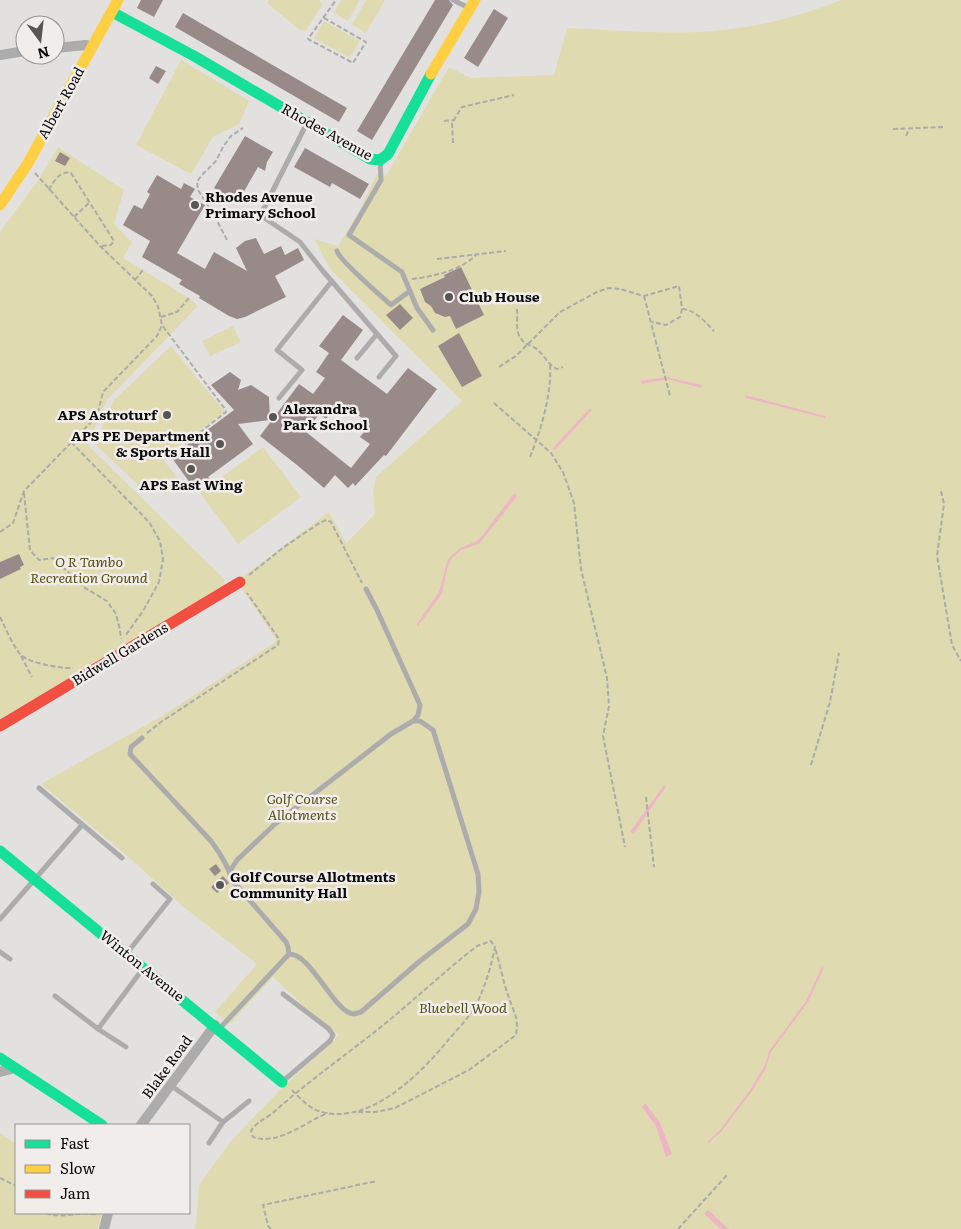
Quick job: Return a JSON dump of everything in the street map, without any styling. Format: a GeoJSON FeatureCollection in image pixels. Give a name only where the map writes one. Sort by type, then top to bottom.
{"type":"FeatureCollection","features":[{"type":"Feature","properties":{"kind":"street","name":"Albert Road"},"geometry":{"type":"LineString","coordinates":[[0,205],[28,163],[118,0]]}},
{"type":"Feature","properties":{"kind":"street","name":"Rhodes Avenue"},"geometry":{"type":"LineString","coordinates":[[112,12],[194,56],[370,159],[380,160],[388,154],[439,58],[472,4]]}},
{"type":"Feature","properties":{"kind":"street"},"geometry":{"type":"LineString","coordinates":[[65,47],[86,45],[91,47]]}},
{"type":"Feature","properties":{"kind":"street"},"geometry":{"type":"LineString","coordinates":[[0,55],[15,53]]}},
{"type":"Feature","properties":{"kind":"street","name":"Bidwell Gardens"},"geometry":{"type":"LineString","coordinates":[[0,726],[240,582]]}},
{"type":"Feature","properties":{"kind":"street","name":"Winton Avenue"},"geometry":{"type":"LineString","coordinates":[[0,851],[282,1082]]}},
{"type":"Feature","properties":{"kind":"street","name":"Blake Road"},"geometry":{"type":"LineString","coordinates":[[142,1124],[170,1085],[217,1027]]}},
{"type":"Feature","properties":{"kind":"street"},"geometry":{"type":"LineString","coordinates":[[0,1058],[100,1124]]}},
{"type":"Feature","properties":{"kind":"street"},"geometry":{"type":"LineString","coordinates":[[0,1072],[15,1068]]}},
{"type":"Feature","properties":{"kind":"street"},"geometry":{"type":"LineString","coordinates":[[104,1229],[108,1215]]}},
{"type":"Feature","properties":{"kind":"lane"},"geometry":{"type":"LineString","coordinates":[[453,0],[472,4]]}},
{"type":"Feature","properties":{"kind":"lane"},"geometry":{"type":"LineString","coordinates":[[307,123],[263,210],[263,217],[300,242],[396,356],[379,377]]}},
{"type":"Feature","properties":{"kind":"lane"},"geometry":{"type":"LineString","coordinates":[[380,160],[381,180],[349,235],[402,272],[418,308],[432,330]]}},
{"type":"Feature","properties":{"kind":"lane"},"geometry":{"type":"LineString","coordinates":[[337,251],[338,255],[350,267],[391,305],[410,291]]}},
{"type":"Feature","properties":{"kind":"lane"},"geometry":{"type":"LineString","coordinates":[[279,398],[302,370],[277,350],[332,281]]}},
{"type":"Feature","properties":{"kind":"lane"},"geometry":{"type":"LineString","coordinates":[[357,358],[377,334]]}},
{"type":"Feature","properties":{"kind":"lane"},"geometry":{"type":"LineString","coordinates":[[230,871],[237,860],[274,824],[391,734],[413,721],[418,715],[420,705],[366,589]]}},
{"type":"Feature","properties":{"kind":"lane"},"geometry":{"type":"LineString","coordinates":[[142,738],[131,747],[130,754],[211,841],[230,871],[232,880],[308,965],[335,1000],[348,1012],[354,1014],[361,1012],[420,961],[468,924],[475,910],[479,892],[478,874],[433,730],[420,721],[413,721]]}},
{"type":"Feature","properties":{"kind":"lane"},"geometry":{"type":"LineString","coordinates":[[39,788],[122,858]]}},
{"type":"Feature","properties":{"kind":"lane"},"geometry":{"type":"LineString","coordinates":[[0,919],[82,825]]}},
{"type":"Feature","properties":{"kind":"lane"},"geometry":{"type":"LineString","coordinates":[[127,954],[170,899],[153,884]]}},
{"type":"Feature","properties":{"kind":"lane"},"geometry":{"type":"LineString","coordinates":[[286,942],[289,954]]}},
{"type":"Feature","properties":{"kind":"lane"},"geometry":{"type":"LineString","coordinates":[[0,952],[10,959]]}},
{"type":"Feature","properties":{"kind":"lane"},"geometry":{"type":"LineString","coordinates":[[289,954],[298,955]]}},
{"type":"Feature","properties":{"kind":"lane"},"geometry":{"type":"LineString","coordinates":[[217,1027],[289,954]]}},
{"type":"Feature","properties":{"kind":"lane"},"geometry":{"type":"LineString","coordinates":[[98,1029],[144,968]]}},
{"type":"Feature","properties":{"kind":"lane"},"geometry":{"type":"LineString","coordinates":[[282,1082],[330,1041],[333,1035],[329,1029],[283,994]]}},
{"type":"Feature","properties":{"kind":"lane"},"geometry":{"type":"LineString","coordinates":[[55,996],[126,1048]]}},
{"type":"Feature","properties":{"kind":"lane"},"geometry":{"type":"LineString","coordinates":[[170,1085],[223,1122]]}},
{"type":"Feature","properties":{"kind":"lane"},"geometry":{"type":"LineString","coordinates":[[209,1143],[223,1122],[249,1101]]}},
{"type":"Feature","properties":{"kind":"path"},"geometry":{"type":"LineString","coordinates":[[324,18],[366,42],[353,63],[308,39],[336,0]]}},
{"type":"Feature","properties":{"kind":"path"},"geometry":{"type":"LineString","coordinates":[[453,143],[452,123],[462,107],[514,95]]}},
{"type":"Feature","properties":{"kind":"path"},"geometry":{"type":"LineString","coordinates":[[444,121],[454,120]]}},
{"type":"Feature","properties":{"kind":"path"},"geometry":{"type":"LineString","coordinates":[[893,129],[943,127]]}},
{"type":"Feature","properties":{"kind":"path"},"geometry":{"type":"LineString","coordinates":[[227,240],[198,190],[197,182],[216,161],[231,136],[243,128]]}},
{"type":"Feature","properties":{"kind":"path"},"geometry":{"type":"LineString","coordinates":[[906,136],[910,128]]}},
{"type":"Feature","properties":{"kind":"path"},"geometry":{"type":"LineString","coordinates":[[28,163],[39,179],[100,246],[152,296],[158,306],[162,325],[226,409],[226,412],[185,444]]}},
{"type":"Feature","properties":{"kind":"path"},"geometry":{"type":"LineString","coordinates":[[49,190],[60,175],[67,172],[72,173],[114,241],[111,245],[100,246]]}},
{"type":"Feature","properties":{"kind":"path"},"geometry":{"type":"LineString","coordinates":[[74,217],[90,202]]}},
{"type":"Feature","properties":{"kind":"path"},"geometry":{"type":"LineString","coordinates":[[437,259],[506,251]]}},
{"type":"Feature","properties":{"kind":"path"},"geometry":{"type":"LineString","coordinates":[[405,280],[437,275],[470,260],[476,254]]}},
{"type":"Feature","properties":{"kind":"path"},"geometry":{"type":"LineString","coordinates":[[135,280],[143,270]]}},
{"type":"Feature","properties":{"kind":"path"},"geometry":{"type":"LineString","coordinates":[[499,367],[516,356],[560,312],[597,292],[609,288],[644,296],[679,286],[682,309],[680,317],[666,325],[652,322]]}},
{"type":"Feature","properties":{"kind":"path"},"geometry":{"type":"LineString","coordinates":[[644,296],[670,396]]}},
{"type":"Feature","properties":{"kind":"path"},"geometry":{"type":"LineString","coordinates":[[161,317],[177,312],[190,298]]}},
{"type":"Feature","properties":{"kind":"path"},"geometry":{"type":"LineString","coordinates":[[517,309],[518,335],[527,344],[537,349],[550,365],[557,369],[563,367]]}},
{"type":"Feature","properties":{"kind":"path"},"geometry":{"type":"LineString","coordinates":[[682,309],[702,318],[714,331]]}},
{"type":"Feature","properties":{"kind":"path"},"geometry":{"type":"LineString","coordinates":[[0,532],[13,523],[24,491],[97,416],[104,392],[157,336],[162,325]]}},
{"type":"Feature","properties":{"kind":"path"},"geometry":{"type":"LineString","coordinates":[[166,330],[169,336],[175,340]]}},
{"type":"Feature","properties":{"kind":"path"},"geometry":{"type":"LineString","coordinates":[[530,457],[537,440],[549,390],[550,365]]}},
{"type":"Feature","properties":{"kind":"path"},"geometry":{"type":"LineString","coordinates":[[494,403],[552,453],[563,472],[574,503],[582,569],[607,678],[609,706],[602,736],[625,847]]}},
{"type":"Feature","properties":{"kind":"path"},"geometry":{"type":"LineString","coordinates":[[24,491],[30,550],[39,560],[53,558],[85,588],[107,602],[116,614],[121,642],[143,611],[159,582],[163,559],[160,541],[149,522],[71,442]]}},
{"type":"Feature","properties":{"kind":"path"},"geometry":{"type":"LineString","coordinates":[[941,490],[944,504],[937,556],[952,645],[961,661]]}},
{"type":"Feature","properties":{"kind":"path"},"geometry":{"type":"LineString","coordinates":[[142,738],[161,722],[278,645],[279,639],[240,582],[284,547],[321,522],[327,520],[331,522],[366,589]]}},
{"type":"Feature","properties":{"kind":"path"},"geometry":{"type":"LineString","coordinates":[[0,618],[32,677]]}},
{"type":"Feature","properties":{"kind":"path"},"geometry":{"type":"LineString","coordinates":[[811,765],[830,702],[839,653]]}},
{"type":"Feature","properties":{"kind":"path"},"geometry":{"type":"LineString","coordinates":[[21,656],[48,666],[66,669],[75,667]]}},
{"type":"Feature","properties":{"kind":"path"},"geometry":{"type":"LineString","coordinates":[[646,797],[654,867]]}},
{"type":"Feature","properties":{"kind":"path"},"geometry":{"type":"LineString","coordinates":[[295,1093],[306,1104],[321,1112],[337,1114],[375,1112],[396,1108],[469,1070],[516,1035],[518,1023],[515,1011],[509,998],[495,947],[491,941],[477,946],[372,1034],[295,1093],[273,1113],[254,1125],[251,1131],[253,1137],[260,1139],[282,1135],[328,1113]]}},
{"type":"Feature","properties":{"kind":"path"},"geometry":{"type":"LineString","coordinates":[[355,1112],[376,1104],[404,1085],[428,1064],[474,1007],[484,988],[495,947]]}},
{"type":"Feature","properties":{"kind":"path"},"geometry":{"type":"LineString","coordinates":[[678,1229],[727,1174]]}},
{"type":"Feature","properties":{"kind":"path"},"geometry":{"type":"LineString","coordinates":[[0,1178],[15,1186]]}},
{"type":"Feature","properties":{"kind":"path"},"geometry":{"type":"LineString","coordinates":[[272,1229],[268,1226],[263,1205],[377,1181]]}},
{"type":"Feature","properties":{"kind":"path"},"geometry":{"type":"LineString","coordinates":[[49,1214],[54,1216],[78,1214]]}},
{"type":"Feature","properties":{"kind":"green space"},"geometry":{"type":"Polygon","coordinates":[[[269,0],[319,0],[323,4],[306,31],[300,30],[267,3],[269,0]]]}},
{"type":"Feature","properties":{"kind":"green space"},"geometry":{"type":"Polygon","coordinates":[[[341,0],[360,0],[348,21],[334,13],[341,0]]]}},
{"type":"Feature","properties":{"kind":"green space"},"geometry":{"type":"Polygon","coordinates":[[[366,0],[385,0],[366,33],[352,25],[366,0]]]}},
{"type":"Feature","properties":{"kind":"green space"},"geometry":{"type":"Polygon","coordinates":[[[841,0],[961,0],[961,1229],[194,1229],[196,1225],[199,1185],[231,1141],[283,1087],[339,1035],[273,977],[230,1024],[215,1012],[257,964],[185,908],[125,854],[41,784],[162,716],[277,641],[237,581],[329,512],[346,543],[375,514],[373,492],[376,477],[462,401],[331,270],[314,239],[338,246],[358,213],[377,174],[386,176],[449,67],[471,78],[554,75],[567,28],[658,32],[694,32],[729,29],[778,20],[841,0]]]}},
{"type":"Feature","properties":{"kind":"green space"},"geometry":{"type":"Polygon","coordinates":[[[324,21],[360,41],[350,58],[314,38],[324,21]]]}},
{"type":"Feature","properties":{"kind":"green space"},"geometry":{"type":"Polygon","coordinates":[[[181,60],[249,101],[239,124],[213,137],[191,174],[136,145],[181,60]]]}},
{"type":"Feature","properties":{"kind":"green space","name":"O R Tambo Recreation Ground"},"geometry":{"type":"Polygon","coordinates":[[[58,147],[124,190],[114,224],[132,242],[123,258],[189,298],[198,306],[107,400],[88,445],[224,579],[228,590],[0,726],[0,232],[39,179],[58,147]]]}},
{"type":"Feature","properties":{"kind":"green space"},"geometry":{"type":"Polygon","coordinates":[[[233,326],[241,342],[210,356],[202,341],[233,326]]]}},
{"type":"Feature","properties":{"kind":"green space"},"geometry":{"type":"Polygon","coordinates":[[[171,346],[225,412],[162,458],[180,481],[165,494],[150,479],[139,486],[95,444],[113,401],[171,346]]]}},
{"type":"Feature","properties":{"kind":"green space"},"geometry":{"type":"Polygon","coordinates":[[[263,447],[301,497],[238,544],[200,493],[263,447]]]}},
{"type":"Feature","properties":{"kind":"green space"},"geometry":{"type":"Polygon","coordinates":[[[0,1133],[15,1143],[15,1214],[102,1214],[97,1229],[0,1229],[0,1133]]]}},
{"type":"Feature","properties":{"kind":"shaded area"},"geometry":{"type":"Polygon","coordinates":[[[666,377],[702,385],[701,388],[668,379],[642,384],[641,381],[666,377]]]}},
{"type":"Feature","properties":{"kind":"shaded area"},"geometry":{"type":"Polygon","coordinates":[[[745,395],[825,416],[825,418],[746,398],[745,395]]]}},
{"type":"Feature","properties":{"kind":"shaded area"},"geometry":{"type":"Polygon","coordinates":[[[590,408],[592,410],[555,450],[552,449],[590,408]]]}},
{"type":"Feature","properties":{"kind":"shaded area"},"geometry":{"type":"Polygon","coordinates":[[[514,493],[517,496],[479,544],[461,550],[451,559],[442,594],[418,626],[417,624],[439,592],[448,559],[460,548],[477,541],[483,535],[514,493]]]}},
{"type":"Feature","properties":{"kind":"shaded area"},"geometry":{"type":"Polygon","coordinates":[[[664,785],[666,787],[633,834],[630,832],[664,785]]]}},
{"type":"Feature","properties":{"kind":"shaded area"},"geometry":{"type":"Polygon","coordinates":[[[822,967],[824,968],[808,1002],[771,1052],[765,1070],[752,1091],[721,1132],[708,1143],[750,1090],[766,1063],[769,1051],[806,1001],[822,967]]]}},
{"type":"Feature","properties":{"kind":"shaded area"},"geometry":{"type":"Polygon","coordinates":[[[645,1103],[660,1123],[672,1154],[666,1157],[656,1126],[642,1107],[645,1103]]]}},
{"type":"Feature","properties":{"kind":"shaded area"},"geometry":{"type":"Polygon","coordinates":[[[708,1210],[729,1229],[721,1229],[704,1214],[708,1210]]]}},
{"type":"Feature","properties":{"kind":"building"},"geometry":{"type":"Polygon","coordinates":[[[141,0],[163,0],[154,17],[137,8],[141,0]]]}},
{"type":"Feature","properties":{"kind":"building"},"geometry":{"type":"Polygon","coordinates":[[[435,0],[449,0],[453,5],[372,140],[357,131],[435,0]]]}},
{"type":"Feature","properties":{"kind":"building"},"geometry":{"type":"Polygon","coordinates":[[[494,9],[508,18],[478,67],[464,58],[494,9]]]}},
{"type":"Feature","properties":{"kind":"building"},"geometry":{"type":"Polygon","coordinates":[[[183,13],[347,108],[339,122],[175,27],[183,13]]]}},
{"type":"Feature","properties":{"kind":"building"},"geometry":{"type":"Polygon","coordinates":[[[156,66],[166,71],[158,84],[149,78],[156,66]]]}},
{"type":"Feature","properties":{"kind":"building"},"geometry":{"type":"Polygon","coordinates":[[[245,136],[273,152],[267,162],[265,171],[258,167],[238,202],[214,188],[245,136]]]}},
{"type":"Feature","properties":{"kind":"building"},"geometry":{"type":"Polygon","coordinates":[[[305,148],[369,184],[360,199],[332,183],[330,187],[294,167],[305,148]]]}},
{"type":"Feature","properties":{"kind":"building"},"geometry":{"type":"Polygon","coordinates":[[[60,152],[70,158],[65,166],[55,161],[60,152]]]}},
{"type":"Feature","properties":{"kind":"building"},"geometry":{"type":"Polygon","coordinates":[[[157,175],[181,189],[184,183],[195,189],[190,197],[205,205],[177,253],[205,269],[214,252],[247,271],[236,248],[245,241],[256,238],[264,254],[281,246],[285,255],[298,248],[304,260],[275,276],[286,297],[237,319],[199,298],[200,296],[179,284],[182,280],[142,257],[150,241],[123,225],[134,205],[142,209],[150,194],[147,192],[157,175]]]}},
{"type":"Feature","properties":{"kind":"building","name":"Club House"},"geometry":{"type":"Polygon","coordinates":[[[461,267],[484,315],[456,329],[450,316],[445,317],[435,313],[431,306],[425,302],[420,289],[461,267]]]}},
{"type":"Feature","properties":{"kind":"building"},"geometry":{"type":"Polygon","coordinates":[[[400,304],[413,318],[400,330],[386,315],[400,304]]]}},
{"type":"Feature","properties":{"kind":"building"},"geometry":{"type":"Polygon","coordinates":[[[343,315],[363,330],[341,360],[387,394],[408,368],[437,389],[386,456],[384,455],[355,486],[353,483],[348,488],[335,475],[324,488],[260,436],[299,384],[313,394],[325,378],[316,372],[329,353],[319,346],[343,315]],[[339,401],[326,419],[319,414],[306,432],[351,468],[370,444],[360,437],[370,424],[339,401]]]}},
{"type":"Feature","properties":{"kind":"building"},"geometry":{"type":"Polygon","coordinates":[[[459,333],[482,376],[462,387],[438,346],[459,333]]]}},
{"type":"Feature","properties":{"kind":"building"},"geometry":{"type":"Polygon","coordinates":[[[230,372],[241,380],[238,390],[251,385],[269,397],[270,420],[238,424],[253,444],[208,477],[210,479],[195,490],[172,458],[234,410],[211,385],[230,372]]]}},
{"type":"Feature","properties":{"kind":"building"},"geometry":{"type":"Polygon","coordinates":[[[19,554],[24,565],[20,567],[21,569],[0,579],[0,562],[19,554]]]}},
{"type":"Feature","properties":{"kind":"building"},"geometry":{"type":"Polygon","coordinates":[[[216,864],[221,871],[215,876],[209,869],[216,864]]]}},
{"type":"Feature","properties":{"kind":"building","name":"Golf Course Allotments Community Hall"},"geometry":{"type":"Polygon","coordinates":[[[223,876],[229,883],[217,893],[211,887],[223,876]]]}},
{"type":"Feature","properties":{"kind":"traffic: fast"},"geometry":{"type":"LineString","coordinates":[[112,12],[194,56],[370,159],[380,160],[388,154],[431,74]]}},
{"type":"Feature","properties":{"kind":"traffic: fast"},"geometry":{"type":"LineString","coordinates":[[0,851],[282,1082]]}},
{"type":"Feature","properties":{"kind":"traffic: fast"},"geometry":{"type":"LineString","coordinates":[[0,1058],[100,1124]]}},
{"type":"Feature","properties":{"kind":"traffic: slow"},"geometry":{"type":"LineString","coordinates":[[0,205],[28,163],[118,0]]}},
{"type":"Feature","properties":{"kind":"traffic: slow"},"geometry":{"type":"LineString","coordinates":[[431,74],[475,0]]}},
{"type":"Feature","properties":{"kind":"traffic: jam"},"geometry":{"type":"LineString","coordinates":[[0,726],[240,582]]}},
{"type":"Feature","properties":{"kind":"place","name":"Rhodes Avenue Primary School"},"geometry":{"type":"Point","coordinates":[195,205]}},
{"type":"Feature","properties":{"kind":"place","name":"Club House"},"geometry":{"type":"Point","coordinates":[449,297]}},
{"type":"Feature","properties":{"kind":"place","name":"APS Astroturf"},"geometry":{"type":"Point","coordinates":[167,415]}},
{"type":"Feature","properties":{"kind":"place","name":"Alexandra Park School"},"geometry":{"type":"Point","coordinates":[273,417]}},
{"type":"Feature","properties":{"kind":"place","name":"APS PE Department & Sports Hall"},"geometry":{"type":"Point","coordinates":[220,444]}},
{"type":"Feature","properties":{"kind":"place","name":"APS East Wing"},"geometry":{"type":"Point","coordinates":[191,469]}},
{"type":"Feature","properties":{"kind":"place","name":"Golf Course Allotments Community Hall"},"geometry":{"type":"Point","coordinates":[220,885]}},
{"type":"Feature","properties":{"kind":"park label","name":"Golf Course Allotments"},"geometry":{"type":"Point","coordinates":[302,808]}},
{"type":"Feature","properties":{"kind":"park label","name":"Bluebell Wood"},"geometry":{"type":"Point","coordinates":[463,1008]}}]}
